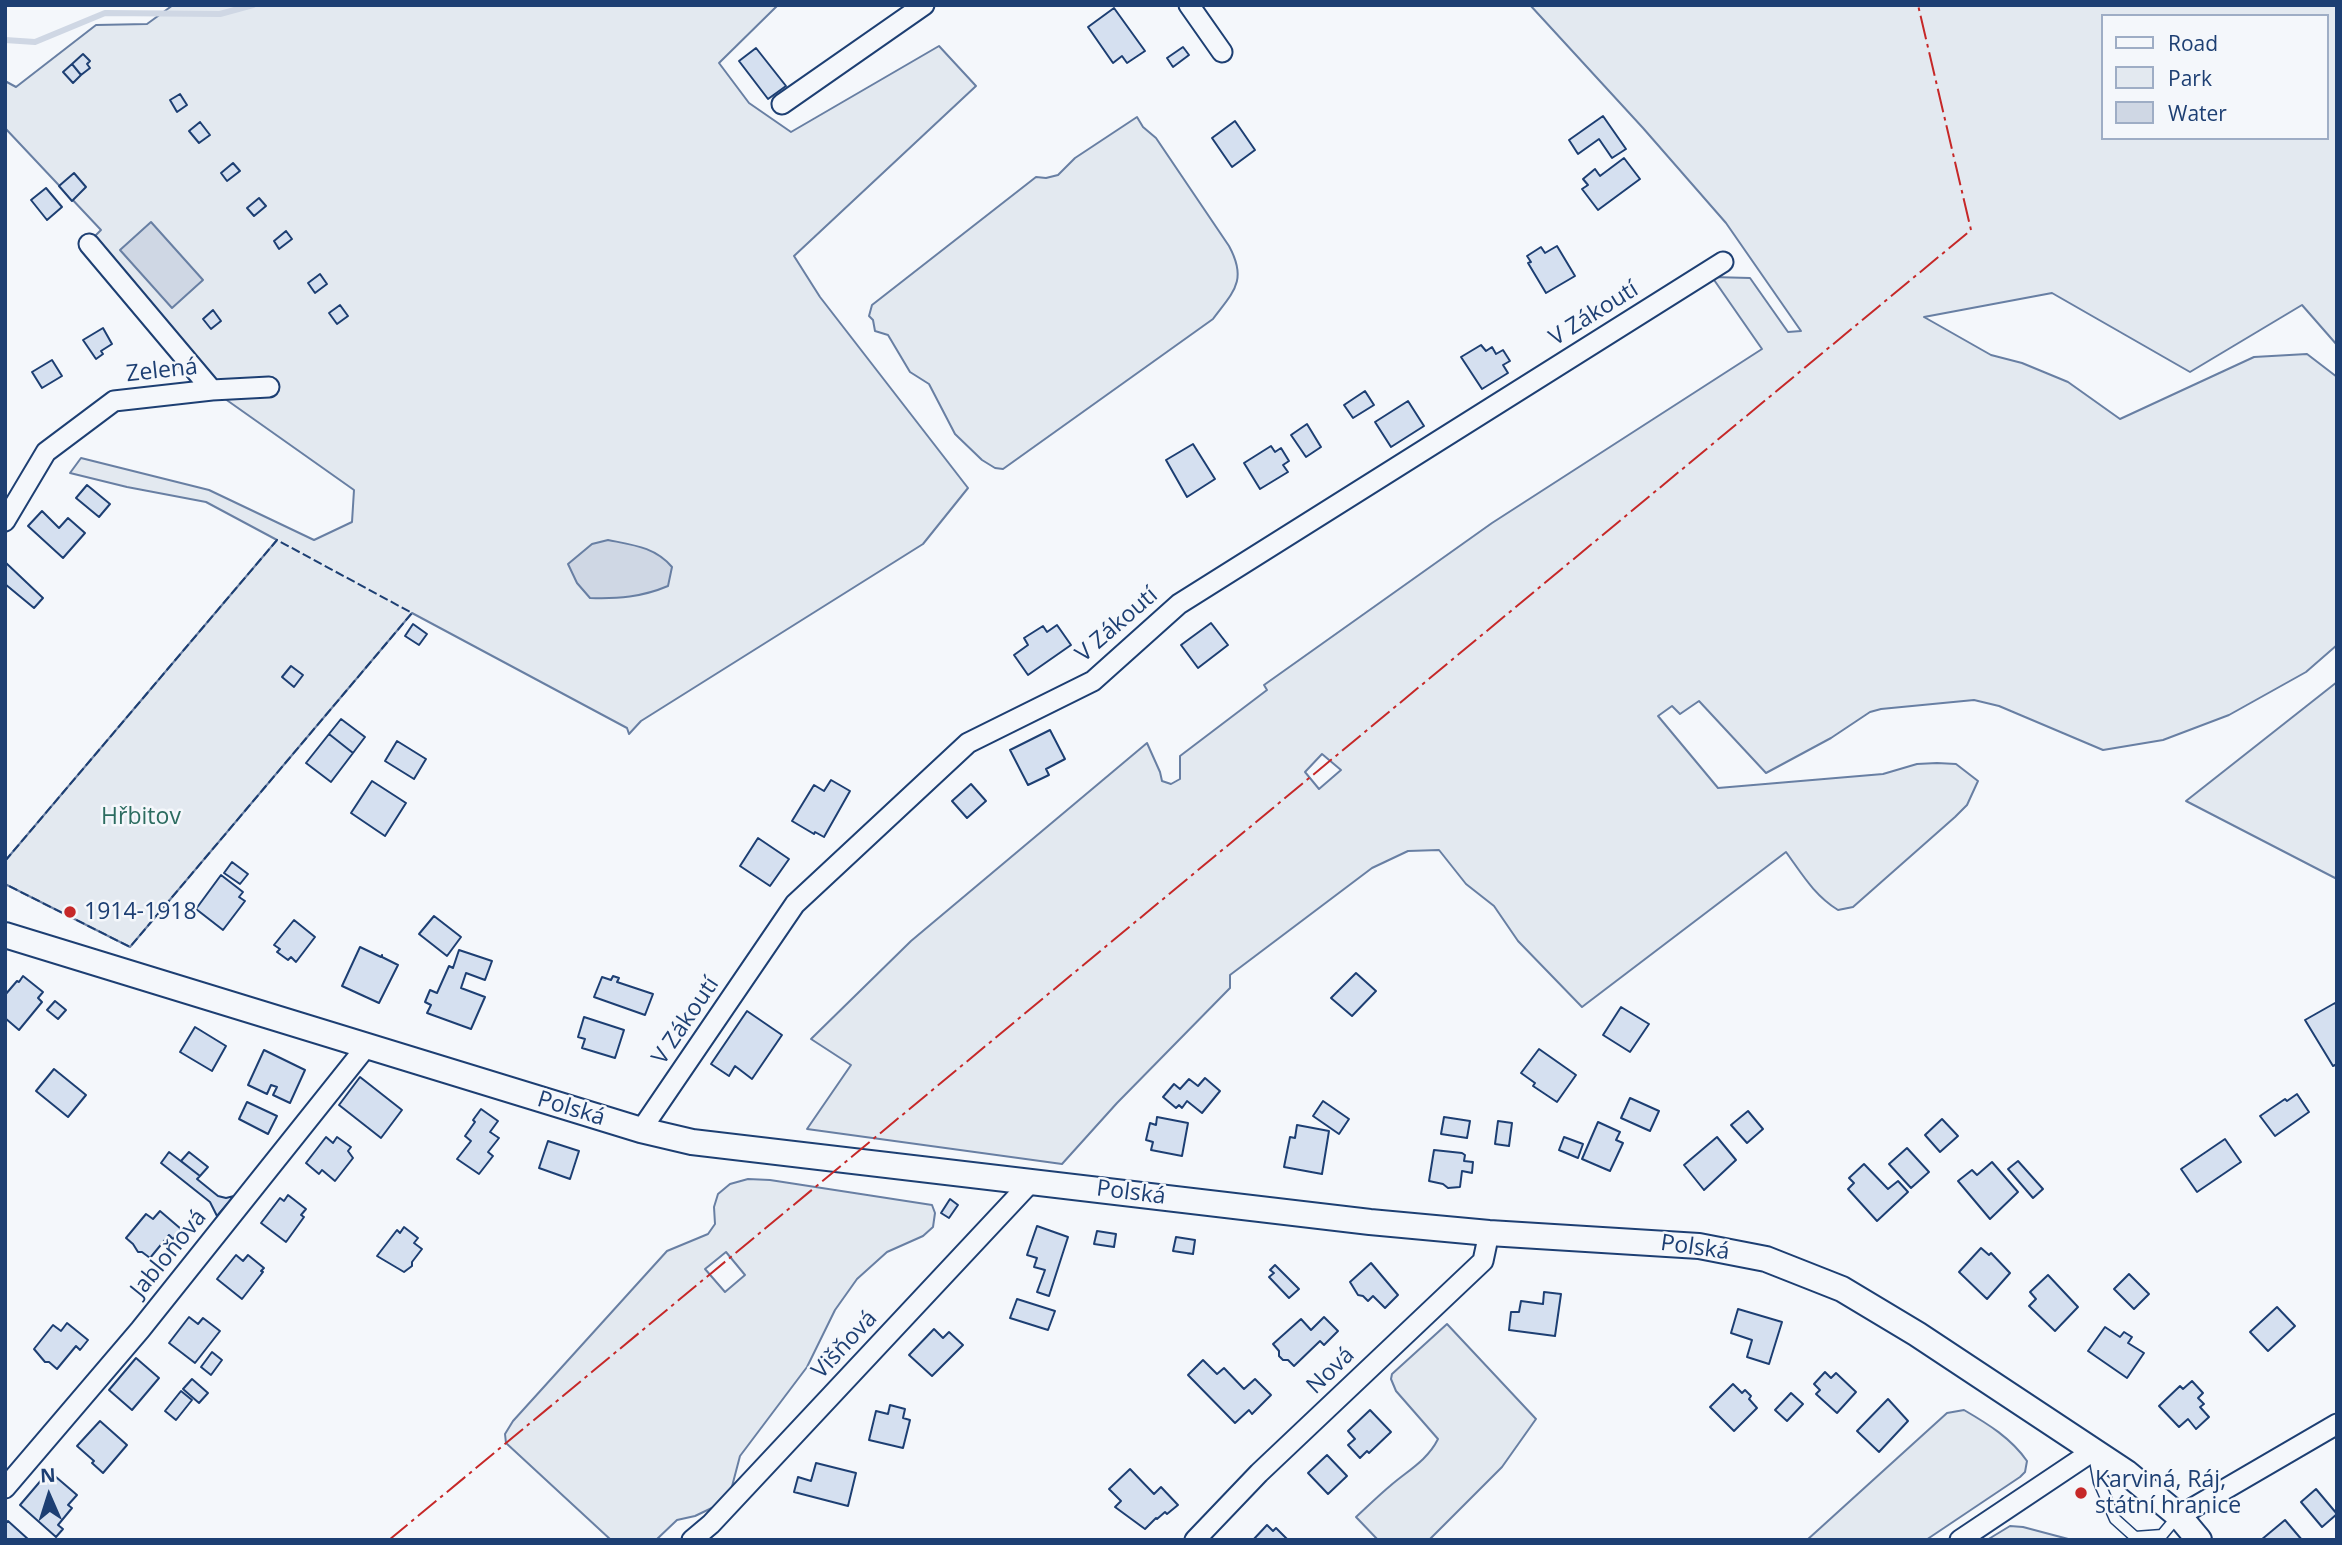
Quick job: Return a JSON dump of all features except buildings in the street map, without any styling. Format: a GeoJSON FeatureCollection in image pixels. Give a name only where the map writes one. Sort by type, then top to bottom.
{"type":"FeatureCollection","features":[{"type":"Feature","properties":{"kind":"street"},"geometry":{"type":"LineString","coordinates":[[782,104],[924,5]]}},
{"type":"Feature","properties":{"kind":"street"},"geometry":{"type":"LineString","coordinates":[[1189,5],[1222,52]]}},
{"type":"Feature","properties":{"kind":"street","name":"Zelená"},"geometry":{"type":"LineString","coordinates":[[89,243],[212,390]]}},
{"type":"Feature","properties":{"kind":"street","name":"V Zákoutí"},"geometry":{"type":"LineString","coordinates":[[641,1130],[795,904],[968,743],[1093,681],[1179,604],[1723,262]]}},
{"type":"Feature","properties":{"kind":"street","name":"Zelená"},"geometry":{"type":"LineString","coordinates":[[5,521],[46,452],[114,401],[212,390],[269,387]]}},
{"type":"Feature","properties":{"kind":"street","name":"Polská"},"geometry":{"type":"LineString","coordinates":[[5,935],[641,1130],[692,1142],[1370,1222],[1489,1233],[1699,1246],[1766,1259],[1842,1289],[1917,1334],[2127,1473],[2179,1516],[2199,1540]]}},
{"type":"Feature","properties":{"kind":"street","name":"Jabloňová"},"geometry":{"type":"LineString","coordinates":[[5,1488],[140,1330],[366,1047]]}},
{"type":"Feature","properties":{"kind":"street","name":"Višňová"},"geometry":{"type":"LineString","coordinates":[[692,1540],[1032,1181]]}},
{"type":"Feature","properties":{"kind":"street","name":"Nová"},"geometry":{"type":"LineString","coordinates":[[1195,1540],[1259,1473],[1483,1261],[1489,1233]]}},
{"type":"Feature","properties":{"kind":"street"},"geometry":{"type":"LineString","coordinates":[[2179,1516],[2337,1424]]}},
{"type":"Feature","properties":{"kind":"street"},"geometry":{"type":"LineString","coordinates":[[1960,1540],[2094,1451]]}},
{"type":"Feature","properties":{"kind":"lane"},"geometry":{"type":"LineString","coordinates":[[2094,1451],[2099,1482],[2115,1518],[2135,1538],[2162,1535],[2179,1516]]}},
{"type":"Feature","properties":{"kind":"green space","name":"Hřbitov"},"geometry":{"type":"Polygon","coordinates":[[[173,5],[778,5],[719,63],[749,103],[791,132],[939,46],[976,86],[794,256],[820,297],[968,488],[923,544],[641,721],[629,734],[627,728],[412,613],[130,947],[5,884],[5,861],[277,540],[206,502],[70,473],[81,458],[209,490],[314,540],[352,522],[354,490],[221,396],[94,237],[101,230],[5,128],[5,81],[16,87],[96,25],[147,24],[173,5]]]}},
{"type":"Feature","properties":{"kind":"green space"},"geometry":{"type":"Polygon","coordinates":[[[1530,5],[2337,5],[2337,345],[2302,305],[2190,372],[2052,293],[1924,317],[1991,355],[2022,363],[2068,382],[2120,419],[2254,357],[2307,354],[2337,377],[2337,645],[2306,672],[2229,715],[2163,740],[2103,750],[1999,706],[1974,700],[1870,712],[1831,738],[1766,773],[1699,701],[1680,714],[1672,706],[1658,716],[1718,788],[1883,774],[1917,764],[1937,763],[1956,764],[1978,781],[1967,805],[1853,907],[1838,910],[1822,898],[1786,852],[1582,1007],[1518,941],[1494,906],[1466,884],[1439,850],[1408,851],[1372,868],[1230,975],[1230,988],[1117,1103],[1062,1164],[807,1129],[851,1065],[811,1039],[911,941],[1147,743],[1162,781],[1171,784],[1180,779],[1180,756],[1267,690],[1264,685],[1492,523],[1762,349],[1712,277],[1750,278],[1788,332],[1801,331],[1726,223],[1530,5]],[[1322,754],[1305,772],[1319,789],[1341,770],[1322,754]]]}},
{"type":"Feature","properties":{"kind":"green space"},"geometry":{"type":"Polygon","coordinates":[[[1137,117],[1143,127],[1156,138],[1229,246],[1237,268],[1236,286],[1213,319],[1003,469],[995,468],[982,460],[955,434],[929,384],[910,372],[888,335],[875,331],[873,320],[869,316],[872,305],[1036,177],[1058,175],[1075,158],[1137,117]]]}},
{"type":"Feature","properties":{"kind":"green space"},"geometry":{"type":"Polygon","coordinates":[[[2337,682],[2337,879],[2186,801],[2337,682]]]}},
{"type":"Feature","properties":{"kind":"green space"},"geometry":{"type":"Polygon","coordinates":[[[748,1179],[770,1180],[932,1205],[935,1213],[933,1227],[923,1236],[887,1252],[857,1279],[835,1310],[807,1367],[740,1456],[730,1494],[716,1506],[695,1516],[677,1520],[656,1540],[611,1540],[506,1443],[505,1434],[513,1421],[667,1251],[708,1234],[715,1224],[714,1207],[718,1194],[730,1184],[748,1179]],[[726,1252],[705,1269],[725,1292],[745,1275],[726,1252]]]}},
{"type":"Feature","properties":{"kind":"green space"},"geometry":{"type":"Polygon","coordinates":[[[1447,1324],[1536,1419],[1502,1467],[1429,1540],[1378,1540],[1356,1517],[1422,1460],[1438,1439],[1396,1391],[1391,1379],[1392,1374],[1447,1324]]]}},
{"type":"Feature","properties":{"kind":"green space"},"geometry":{"type":"Polygon","coordinates":[[[1964,1410],[1998,1432],[2021,1453],[2027,1461],[2025,1472],[2020,1477],[1926,1540],[1807,1540],[1947,1413],[1964,1410]]]}},
{"type":"Feature","properties":{"kind":"green space"},"geometry":{"type":"Polygon","coordinates":[[[2010,1526],[2023,1527],[2072,1540],[1987,1540],[2010,1526]]]}},
{"type":"Feature","properties":{"kind":"water"},"geometry":{"type":"Polygon","coordinates":[[[151,222],[203,280],[172,308],[120,250],[151,222]]]}},
{"type":"Feature","properties":{"kind":"water"},"geometry":{"type":"Polygon","coordinates":[[[608,540],[643,548],[665,560],[672,567],[668,586],[630,596],[590,598],[577,583],[568,564],[592,544],[608,540]]]}},
{"type":"Feature","properties":{"kind":"waterway"},"geometry":{"type":"LineString","coordinates":[[5,40],[35,42],[105,13],[220,14],[253,5]]}},
{"type":"Feature","properties":{"kind":"fence"},"geometry":{"type":"LineString","coordinates":[[5,861],[277,540],[412,613],[130,947],[5,884]]}},
{"type":"Feature","properties":{"kind":"power"},"geometry":{"type":"LineString","coordinates":[[389,1540],[1971,230],[1918,5]]}},
{"type":"Feature","properties":{"kind":"place","name":"1914-1918"},"geometry":{"type":"Point","coordinates":[70,912]}},
{"type":"Feature","properties":{"kind":"place","name":"Karviná, Ráj, státní hranice"},"geometry":{"type":"Point","coordinates":[2081,1493]}}]}
